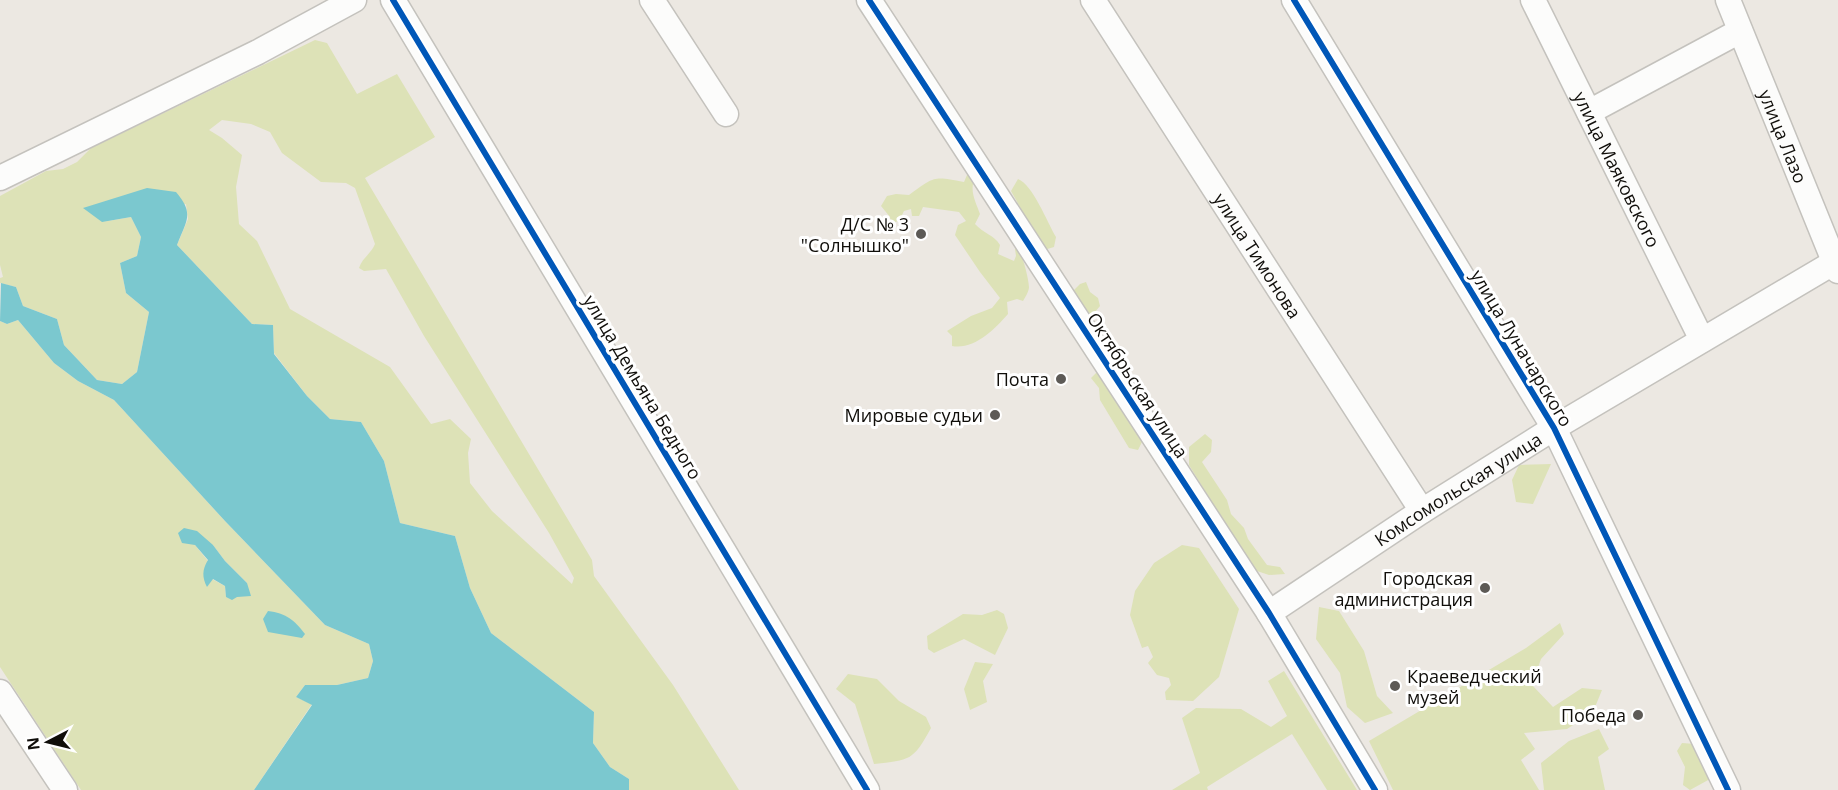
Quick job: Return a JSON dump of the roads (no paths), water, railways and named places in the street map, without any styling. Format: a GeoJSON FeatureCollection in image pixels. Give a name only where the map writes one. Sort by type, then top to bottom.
{"type":"FeatureCollection","features":[{"type":"Feature","properties":{"kind":"street"},"geometry":{"type":"LineString","coordinates":[[0,178],[258,52],[354,0]]}},
{"type":"Feature","properties":{"kind":"street","name":"улица Демьяна Бедного"},"geometry":{"type":"LineString","coordinates":[[393,0],[867,790]]}},
{"type":"Feature","properties":{"kind":"street"},"geometry":{"type":"LineString","coordinates":[[652,0],[726,114]]}},
{"type":"Feature","properties":{"kind":"street","name":"Октябрьская улица"},"geometry":{"type":"LineString","coordinates":[[869,0],[1269,613],[1375,790]]}},
{"type":"Feature","properties":{"kind":"street","name":"улица Тимонова"},"geometry":{"type":"LineString","coordinates":[[1093,0],[1422,511]]}},
{"type":"Feature","properties":{"kind":"street","name":"улица Луначарского"},"geometry":{"type":"LineString","coordinates":[[1294,0],[1554,428],[1728,790]]}},
{"type":"Feature","properties":{"kind":"street","name":"улица Маяковского"},"geometry":{"type":"LineString","coordinates":[[1533,0],[1702,340]]}},
{"type":"Feature","properties":{"kind":"street","name":"улица Лазо"},"geometry":{"type":"LineString","coordinates":[[1728,0],[1836,265]]}},
{"type":"Feature","properties":{"kind":"street"},"geometry":{"type":"LineString","coordinates":[[1588,112],[1740,31]]}},
{"type":"Feature","properties":{"kind":"street","name":"Комсомольская улица"},"geometry":{"type":"LineString","coordinates":[[1269,613],[1422,511],[1554,428],[1702,340],[1836,265]]}},
{"type":"Feature","properties":{"kind":"street"},"geometry":{"type":"LineString","coordinates":[[0,692],[65,790]]}},
{"type":"Feature","properties":{"kind":"water"},"geometry":{"type":"Polygon","coordinates":[[[147,188],[176,192],[187,212],[186,223],[177,245],[252,324],[273,325],[274,354],[307,396],[330,419],[361,422],[384,461],[400,523],[455,536],[470,588],[491,633],[594,712],[593,743],[610,767],[629,779],[629,790],[254,790],[312,705],[296,697],[305,685],[337,685],[368,678],[373,661],[369,644],[325,625],[225,521],[114,400],[78,381],[54,363],[18,320],[7,324],[0,321],[1,283],[16,287],[23,306],[57,319],[64,345],[97,380],[122,384],[137,372],[149,312],[126,293],[120,263],[137,256],[141,237],[131,217],[102,222],[83,208],[147,188]]]}},
{"type":"Feature","properties":{"kind":"water"},"geometry":{"type":"Polygon","coordinates":[[[184,528],[197,531],[213,545],[247,583],[251,596],[237,597],[232,600],[226,597],[225,586],[213,579],[207,587],[203,574],[208,560],[195,545],[182,543],[178,533],[184,528]]]}},
{"type":"Feature","properties":{"kind":"water"},"geometry":{"type":"Polygon","coordinates":[[[268,611],[280,613],[289,618],[305,634],[302,638],[268,632],[263,619],[268,611]]]}},
{"type":"Feature","properties":{"kind":"place","name":"Д/С № 3 \"Солнышко\""},"geometry":{"type":"Point","coordinates":[921,234]}},
{"type":"Feature","properties":{"kind":"place","name":"Почта"},"geometry":{"type":"Point","coordinates":[1061,379]}},
{"type":"Feature","properties":{"kind":"place","name":"Мировые судьи"},"geometry":{"type":"Point","coordinates":[995,415]}},
{"type":"Feature","properties":{"kind":"place","name":"Городская администрация"},"geometry":{"type":"Point","coordinates":[1485,588]}},
{"type":"Feature","properties":{"kind":"place","name":"Краеведческий музей"},"geometry":{"type":"Point","coordinates":[1395,686]}},
{"type":"Feature","properties":{"kind":"place","name":"Победа"},"geometry":{"type":"Point","coordinates":[1638,715]}}]}
